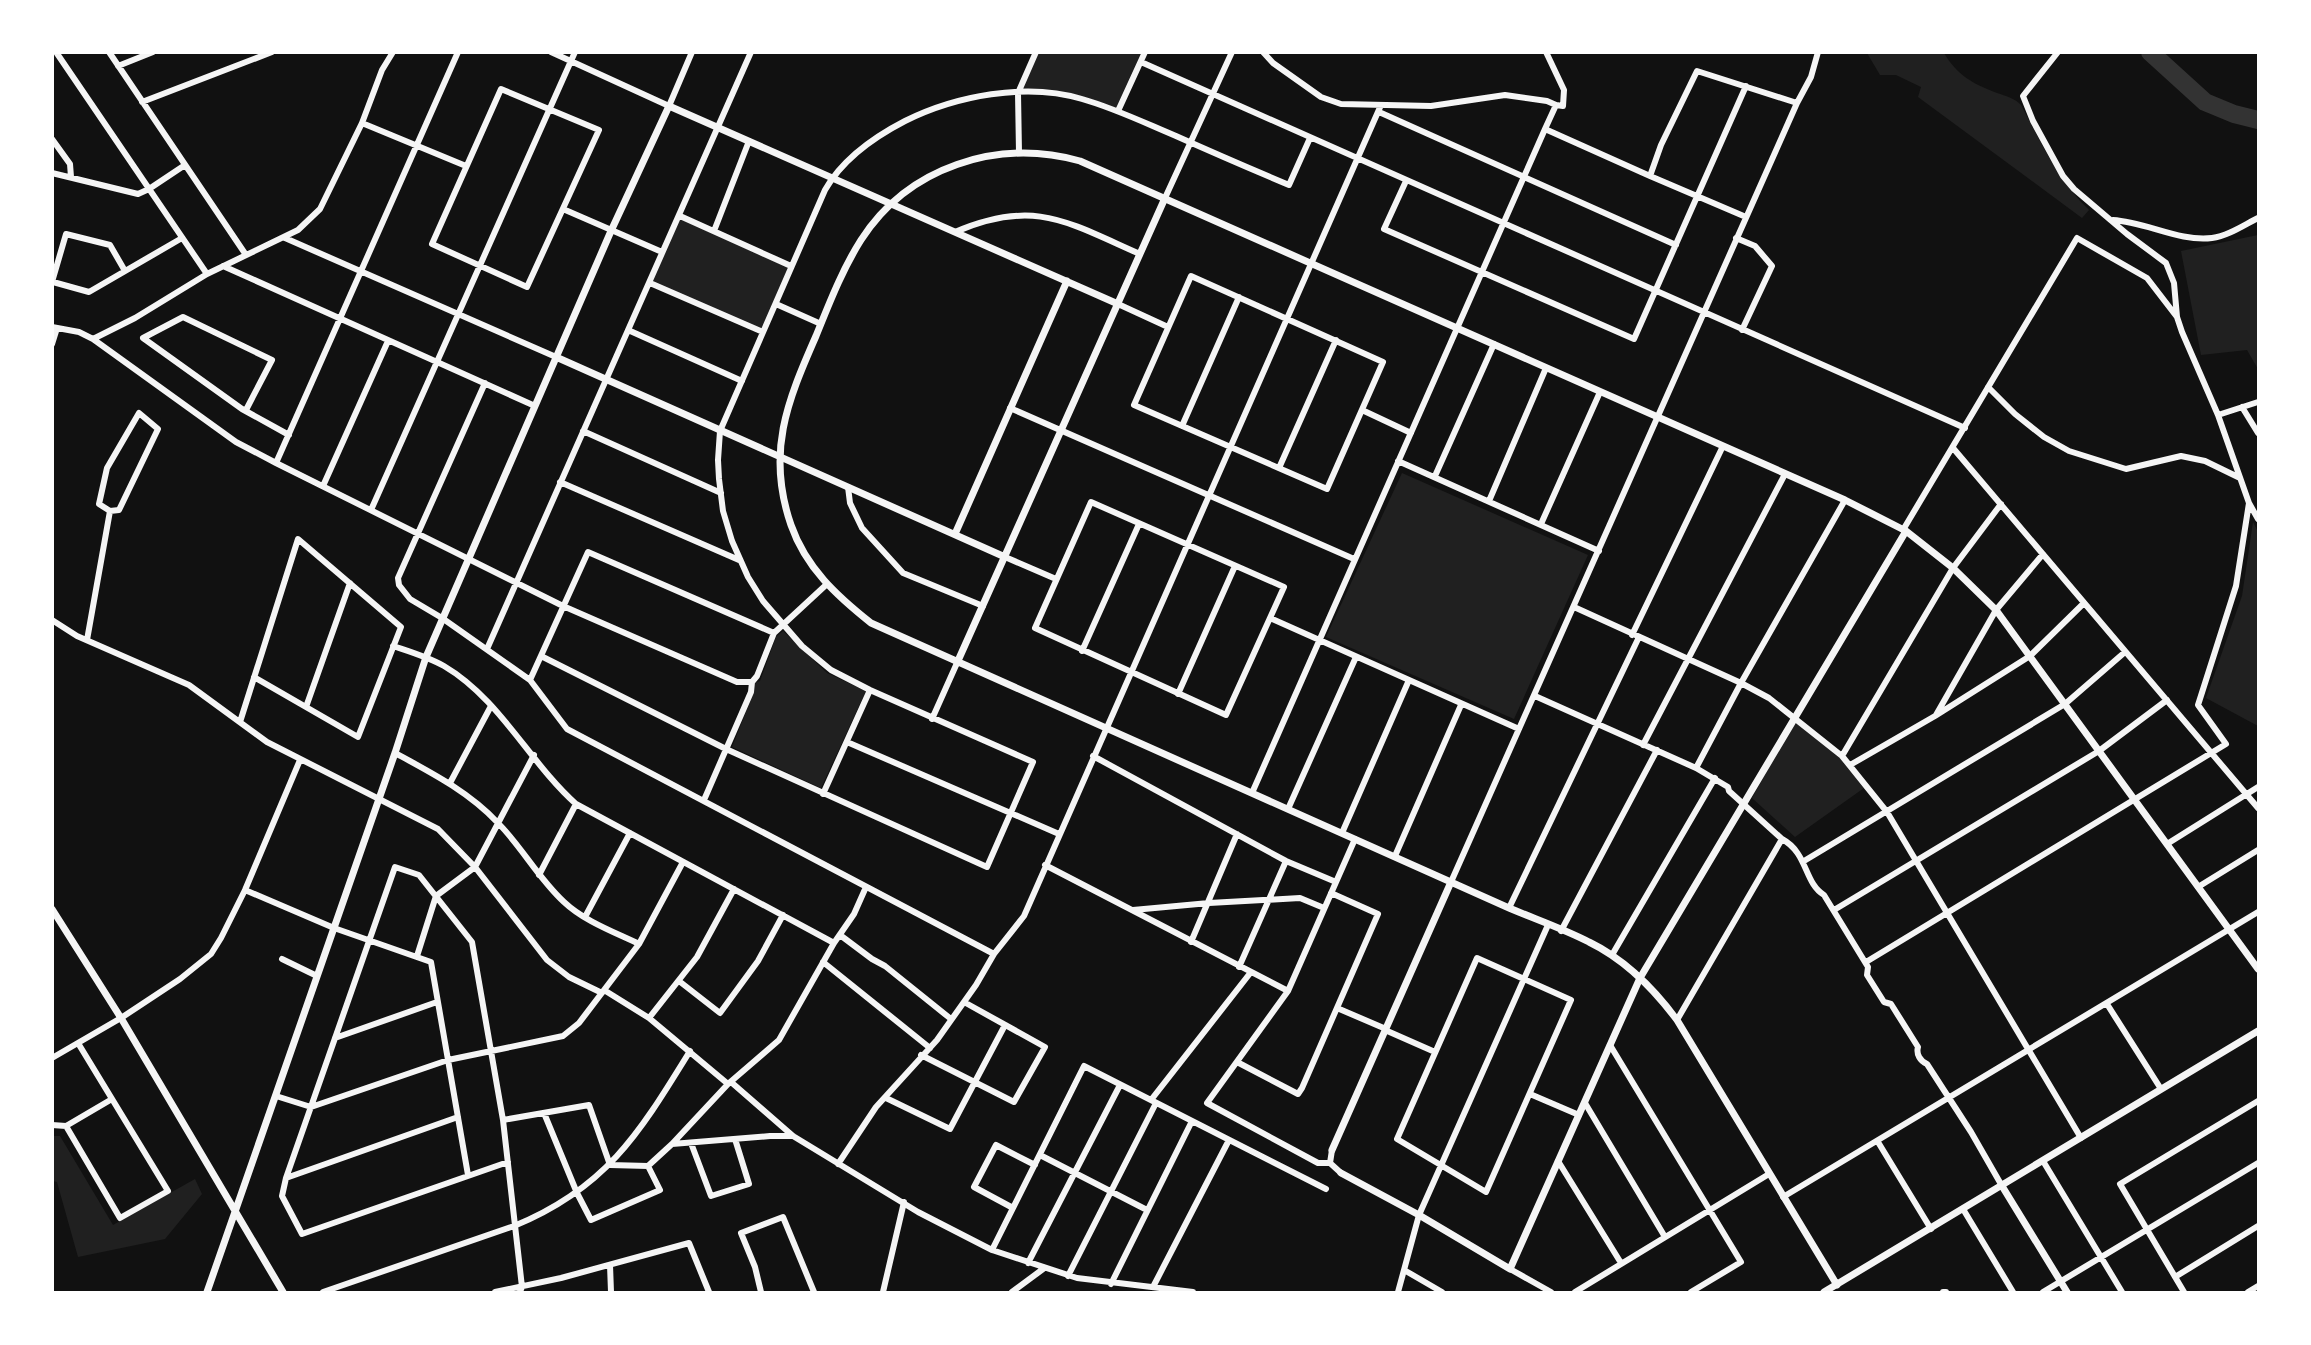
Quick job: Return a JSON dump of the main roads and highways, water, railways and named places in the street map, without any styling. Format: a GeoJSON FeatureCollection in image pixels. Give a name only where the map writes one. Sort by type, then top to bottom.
{"type":"FeatureCollection","features":[{"type":"Feature","properties":{"kind":"waterway"},"geometry":{"type":"LineString","coordinates":[[2150,52],[2205,102],[2258,120]]}}]}
